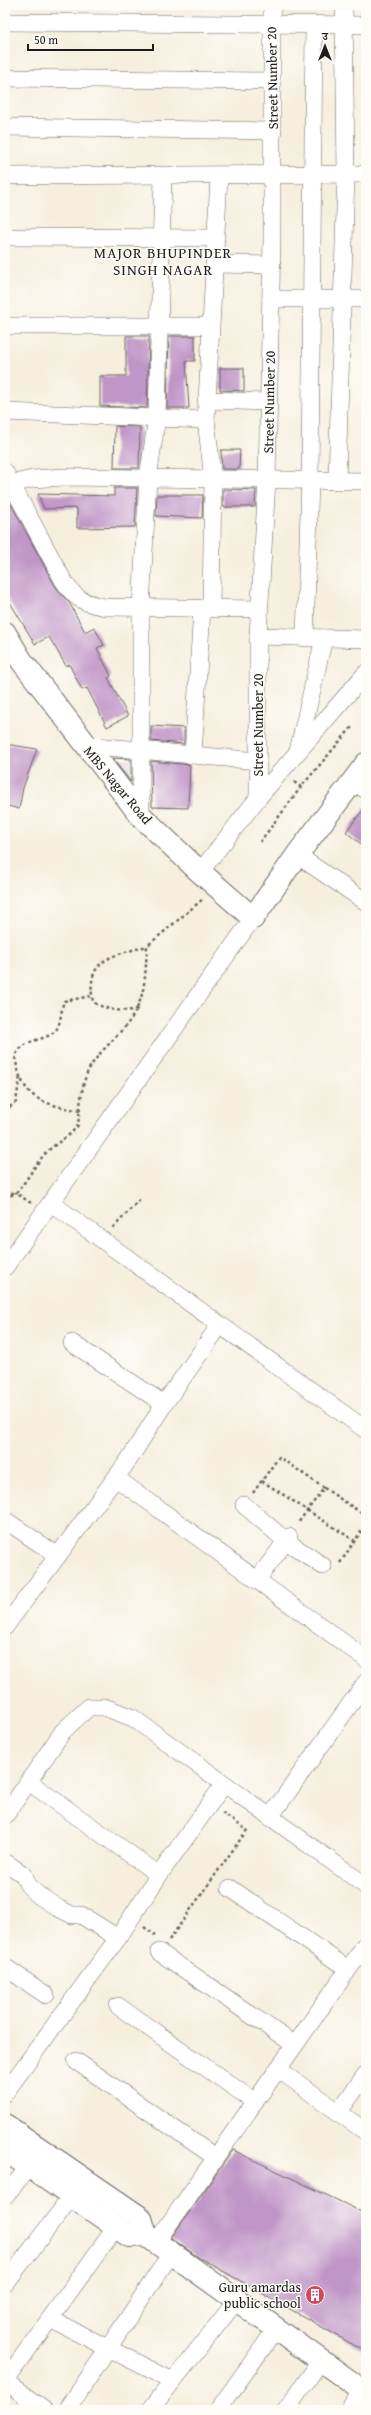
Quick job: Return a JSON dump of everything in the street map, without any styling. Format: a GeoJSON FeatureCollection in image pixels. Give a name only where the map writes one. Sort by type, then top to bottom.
{"type":"FeatureCollection","features":[{"type":"Feature","properties":{"kind":"street","name":"Street Number 20"},"geometry":{"type":"LineString","coordinates":[[258,798],[258,636],[267,480],[272,265],[272,5]]}},
{"type":"Feature","properties":{"kind":"street"},"geometry":{"type":"LineString","coordinates":[[337,481],[346,174],[344,5]]}},
{"type":"Feature","properties":{"kind":"street"},"geometry":{"type":"LineString","coordinates":[[5,22],[366,25]]}},
{"type":"Feature","properties":{"kind":"street"},"geometry":{"type":"LineString","coordinates":[[305,638],[310,480],[314,175],[314,24]]}},
{"type":"Feature","properties":{"kind":"street"},"geometry":{"type":"LineString","coordinates":[[5,78],[272,81]]}},
{"type":"Feature","properties":{"kind":"street"},"geometry":{"type":"LineString","coordinates":[[5,127],[273,131]]}},
{"type":"Feature","properties":{"kind":"street"},"geometry":{"type":"LineString","coordinates":[[5,176],[273,176],[366,174]]}},
{"type":"Feature","properties":{"kind":"street"},"geometry":{"type":"LineString","coordinates":[[141,816],[141,608],[148,478],[157,417],[160,326],[160,238],[163,176]]}},
{"type":"Feature","properties":{"kind":"street"},"geometry":{"type":"LineString","coordinates":[[193,755],[206,608],[213,479],[206,420],[206,400],[219,176]]}},
{"type":"Feature","properties":{"kind":"street"},"geometry":{"type":"LineString","coordinates":[[5,237],[216,238]]}},
{"type":"Feature","properties":{"kind":"street"},"geometry":{"type":"LineString","coordinates":[[214,264],[272,265]]}},
{"type":"Feature","properties":{"kind":"street"},"geometry":{"type":"LineString","coordinates":[[271,299],[366,299]]}},
{"type":"Feature","properties":{"kind":"street"},"geometry":{"type":"LineString","coordinates":[[5,326],[210,326]]}},
{"type":"Feature","properties":{"kind":"street"},"geometry":{"type":"LineString","coordinates":[[206,400],[268,402]]}},
{"type":"Feature","properties":{"kind":"street"},"geometry":{"type":"LineString","coordinates":[[5,412],[206,420]]}},
{"type":"Feature","properties":{"kind":"street"},"geometry":{"type":"LineString","coordinates":[[259,609],[105,607],[86,604],[71,593],[8,478],[64,477],[366,481]]}},
{"type":"Feature","properties":{"kind":"street","name":"MBS Nagar Road"},"geometry":{"type":"LineString","coordinates":[[5,633],[21,660],[141,816],[200,872],[253,918]]}},
{"type":"Feature","properties":{"kind":"street"},"geometry":{"type":"LineString","coordinates":[[258,636],[366,639]]}},
{"type":"Feature","properties":{"kind":"street"},"geometry":{"type":"LineString","coordinates":[[297,753],[324,638]]}},
{"type":"Feature","properties":{"kind":"street"},"geometry":{"type":"LineString","coordinates":[[200,872],[258,798],[366,674]]}},
{"type":"Feature","properties":{"kind":"street"},"geometry":{"type":"LineString","coordinates":[[85,745],[258,761]]}},
{"type":"Feature","properties":{"kind":"street"},"geometry":{"type":"LineString","coordinates":[[5,1267],[297,855],[360,786],[366,764]]}},
{"type":"Feature","properties":{"kind":"street"},"geometry":{"type":"LineString","coordinates":[[297,855],[366,902]]}},
{"type":"Feature","properties":{"kind":"street"},"geometry":{"type":"LineString","coordinates":[[47,1207],[102,1240],[366,1430]]}},
{"type":"Feature","properties":{"kind":"street"},"geometry":{"type":"LineString","coordinates":[[5,1627],[116,1478],[164,1404],[220,1325]]}},
{"type":"Feature","properties":{"kind":"street"},"geometry":{"type":"LineString","coordinates":[[72,1343],[164,1404]]}},
{"type":"Feature","properties":{"kind":"street"},"geometry":{"type":"LineString","coordinates":[[116,1478],[307,1606]]}},
{"type":"Feature","properties":{"kind":"street"},"geometry":{"type":"LineString","coordinates":[[246,1502],[287,1539],[330,1567]]}},
{"type":"Feature","properties":{"kind":"street"},"geometry":{"type":"LineString","coordinates":[[5,1520],[58,1556]]}},
{"type":"Feature","properties":{"kind":"street"},"geometry":{"type":"LineString","coordinates":[[214,1537],[366,1659]]}},
{"type":"Feature","properties":{"kind":"street"},"geometry":{"type":"LineString","coordinates":[[260,1575],[287,1539]]}},
{"type":"Feature","properties":{"kind":"street"},"geometry":{"type":"LineString","coordinates":[[270,1817],[366,1682]]}},
{"type":"Feature","properties":{"kind":"street"},"geometry":{"type":"LineString","coordinates":[[5,1816],[63,1731],[89,1708],[104,1707],[133,1718],[366,1886]]}},
{"type":"Feature","properties":{"kind":"street"},"geometry":{"type":"LineString","coordinates":[[29,1782],[159,1875]]}},
{"type":"Feature","properties":{"kind":"street"},"geometry":{"type":"LineString","coordinates":[[5,2093],[118,1938],[159,1875],[224,1784]]}},
{"type":"Feature","properties":{"kind":"street"},"geometry":{"type":"LineString","coordinates":[[5,1862],[24,1875],[28,1885],[38,1895],[72,1915],[81,1915],[118,1938]]}},
{"type":"Feature","properties":{"kind":"street"},"geometry":{"type":"LineString","coordinates":[[230,1888],[348,1969]]}},
{"type":"Feature","properties":{"kind":"street"},"geometry":{"type":"LineString","coordinates":[[67,2410],[108,2348],[158,2242],[215,2157],[366,1944]]}},
{"type":"Feature","properties":{"kind":"street"},"geometry":{"type":"LineString","coordinates":[[162,1945],[295,2045]]}},
{"type":"Feature","properties":{"kind":"street"},"geometry":{"type":"LineString","coordinates":[[5,1966],[46,1995]]}},
{"type":"Feature","properties":{"kind":"street"},"geometry":{"type":"LineString","coordinates":[[118,2006],[254,2102]]}},
{"type":"Feature","properties":{"kind":"street"},"geometry":{"type":"LineString","coordinates":[[76,2061],[215,2157]]}},
{"type":"Feature","properties":{"kind":"street"},"geometry":{"type":"LineString","coordinates":[[278,2069],[366,2132]]}},
{"type":"Feature","properties":{"kind":"street"},"geometry":{"type":"LineString","coordinates":[[338,2112],[366,2074]]}},
{"type":"Feature","properties":{"kind":"street"},"geometry":{"type":"LineString","coordinates":[[5,2125],[141,2218],[158,2242],[320,2362],[364,2392],[348,2410]]}},
{"type":"Feature","properties":{"kind":"street"},"geometry":{"type":"LineString","coordinates":[[5,2150],[129,2236],[158,2242]]}},
{"type":"Feature","properties":{"kind":"street"},"geometry":{"type":"LineString","coordinates":[[5,2196],[29,2167]]}},
{"type":"Feature","properties":{"kind":"street"},"geometry":{"type":"LineString","coordinates":[[5,2284],[72,2196]]}},
{"type":"Feature","properties":{"kind":"street"},"geometry":{"type":"LineString","coordinates":[[41,2409],[5,2381],[116,2227]]}},
{"type":"Feature","properties":{"kind":"street"},"geometry":{"type":"LineString","coordinates":[[150,2410],[237,2300]]}},
{"type":"Feature","properties":{"kind":"street"},"geometry":{"type":"LineString","coordinates":[[50,2319],[173,2381]]}},
{"type":"Feature","properties":{"kind":"street"},"geometry":{"type":"LineString","coordinates":[[218,2410],[276,2329]]}},
{"type":"Feature","properties":{"kind":"street"},"geometry":{"type":"LineString","coordinates":[[286,2410],[320,2362]]}},
{"type":"Feature","properties":{"kind":"path"},"geometry":{"type":"LineString","coordinates":[[260,842],[301,788],[352,727]]}},
{"type":"Feature","properties":{"kind":"path"},"geometry":{"type":"LineString","coordinates":[[280,772],[301,788]]}},
{"type":"Feature","properties":{"kind":"path"},"geometry":{"type":"LineString","coordinates":[[138,1009],[122,1012],[105,1008],[93,1002],[92,978],[101,962],[112,956],[147,946],[218,887]]}},
{"type":"Feature","properties":{"kind":"path"},"geometry":{"type":"LineString","coordinates":[[5,1198],[16,1193],[28,1181],[47,1152],[73,1132],[78,1125],[87,1073],[94,1061],[123,1030],[138,1009],[144,992],[147,946]]}},
{"type":"Feature","properties":{"kind":"path"},"geometry":{"type":"LineString","coordinates":[[80,1111],[48,1105],[38,1100],[27,1089],[20,1076],[15,1056],[20,1048],[57,1029],[60,1010],[64,1001],[92,996]]}},
{"type":"Feature","properties":{"kind":"path"},"geometry":{"type":"LineString","coordinates":[[5,1111],[16,1102],[20,1076]]}},
{"type":"Feature","properties":{"kind":"path"},"geometry":{"type":"LineString","coordinates":[[5,1194],[16,1193],[47,1207]]}},
{"type":"Feature","properties":{"kind":"path"},"geometry":{"type":"LineString","coordinates":[[102,1240],[141,1198]]}},
{"type":"Feature","properties":{"kind":"path"},"geometry":{"type":"LineString","coordinates":[[246,1502],[279,1456],[366,1516]]}},
{"type":"Feature","properties":{"kind":"path"},"geometry":{"type":"LineString","coordinates":[[262,1481],[309,1509],[355,1541]]}},
{"type":"Feature","properties":{"kind":"path"},"geometry":{"type":"LineString","coordinates":[[287,1539],[324,1488]]}},
{"type":"Feature","properties":{"kind":"path"},"geometry":{"type":"LineString","coordinates":[[330,1567],[355,1541],[366,1524]]}},
{"type":"Feature","properties":{"kind":"path"},"geometry":{"type":"LineString","coordinates":[[156,1935],[148,1946],[162,1945],[247,1830],[222,1812],[218,1819]]}},
{"type":"Feature","properties":{"kind":"path"},"geometry":{"type":"LineString","coordinates":[[142,1925],[156,1935],[162,1945]]}},
{"type":"Feature","properties":{"kind":"building"},"geometry":{"type":"Polygon","coordinates":[[[126,336],[149,336],[147,408],[100,406],[100,376],[126,376],[126,336]]]}},
{"type":"Feature","properties":{"kind":"building"},"geometry":{"type":"Polygon","coordinates":[[[169,336],[195,336],[195,361],[186,361],[189,408],[167,408],[169,336]]]}},
{"type":"Feature","properties":{"kind":"building"},"geometry":{"type":"Polygon","coordinates":[[[220,368],[244,368],[244,391],[220,390],[220,368]]]}},
{"type":"Feature","properties":{"kind":"building"},"geometry":{"type":"Polygon","coordinates":[[[115,426],[140,427],[139,468],[114,468],[115,426]]]}},
{"type":"Feature","properties":{"kind":"building"},"geometry":{"type":"Polygon","coordinates":[[[221,450],[240,450],[239,469],[222,469],[221,450]]]}},
{"type":"Feature","properties":{"kind":"building"},"geometry":{"type":"Polygon","coordinates":[[[114,488],[137,488],[135,527],[77,528],[77,508],[44,509],[38,494],[114,496],[114,488]]]}},
{"type":"Feature","properties":{"kind":"building"},"geometry":{"type":"Polygon","coordinates":[[[223,489],[256,490],[255,507],[223,507],[223,489]]]}},
{"type":"Feature","properties":{"kind":"building"},"geometry":{"type":"Polygon","coordinates":[[[5,493],[55,586],[70,604],[85,632],[94,627],[104,645],[97,648],[111,676],[108,678],[128,716],[107,727],[87,688],[82,690],[69,664],[66,666],[49,637],[35,644],[5,594],[5,493]]]}},
{"type":"Feature","properties":{"kind":"building"},"geometry":{"type":"Polygon","coordinates":[[[157,495],[203,495],[202,518],[156,516],[157,495]]]}},
{"type":"Feature","properties":{"kind":"building"},"geometry":{"type":"Polygon","coordinates":[[[151,726],[184,728],[184,744],[151,741],[151,726]]]}},
{"type":"Feature","properties":{"kind":"building"},"geometry":{"type":"Polygon","coordinates":[[[5,744],[37,749],[23,788],[19,809],[5,805],[5,744]]]}},
{"type":"Feature","properties":{"kind":"building"},"geometry":{"type":"Polygon","coordinates":[[[112,758],[131,759],[131,782],[112,758]]]}},
{"type":"Feature","properties":{"kind":"building"},"geometry":{"type":"Polygon","coordinates":[[[151,761],[190,765],[188,808],[152,807],[151,761]]]}},
{"type":"Feature","properties":{"kind":"building"},"geometry":{"type":"Polygon","coordinates":[[[366,806],[366,848],[346,832],[366,806]]]}},
{"type":"Feature","properties":{"kind":"building","name":"Guru amardas public school"},"geometry":{"type":"Polygon","coordinates":[[[233,2150],[366,2214],[366,2352],[198,2257],[171,2238],[233,2150]]]}},
{"type":"Feature","properties":{"kind":"place","name":"Guru amardas public school"},"geometry":{"type":"Point","coordinates":[315,2295]}},
{"type":"Feature","properties":{"kind":"district","name":"MAJOR BHUPINDER SINGH NAGAR"},"geometry":{"type":"Point","coordinates":[163,260]}}]}
